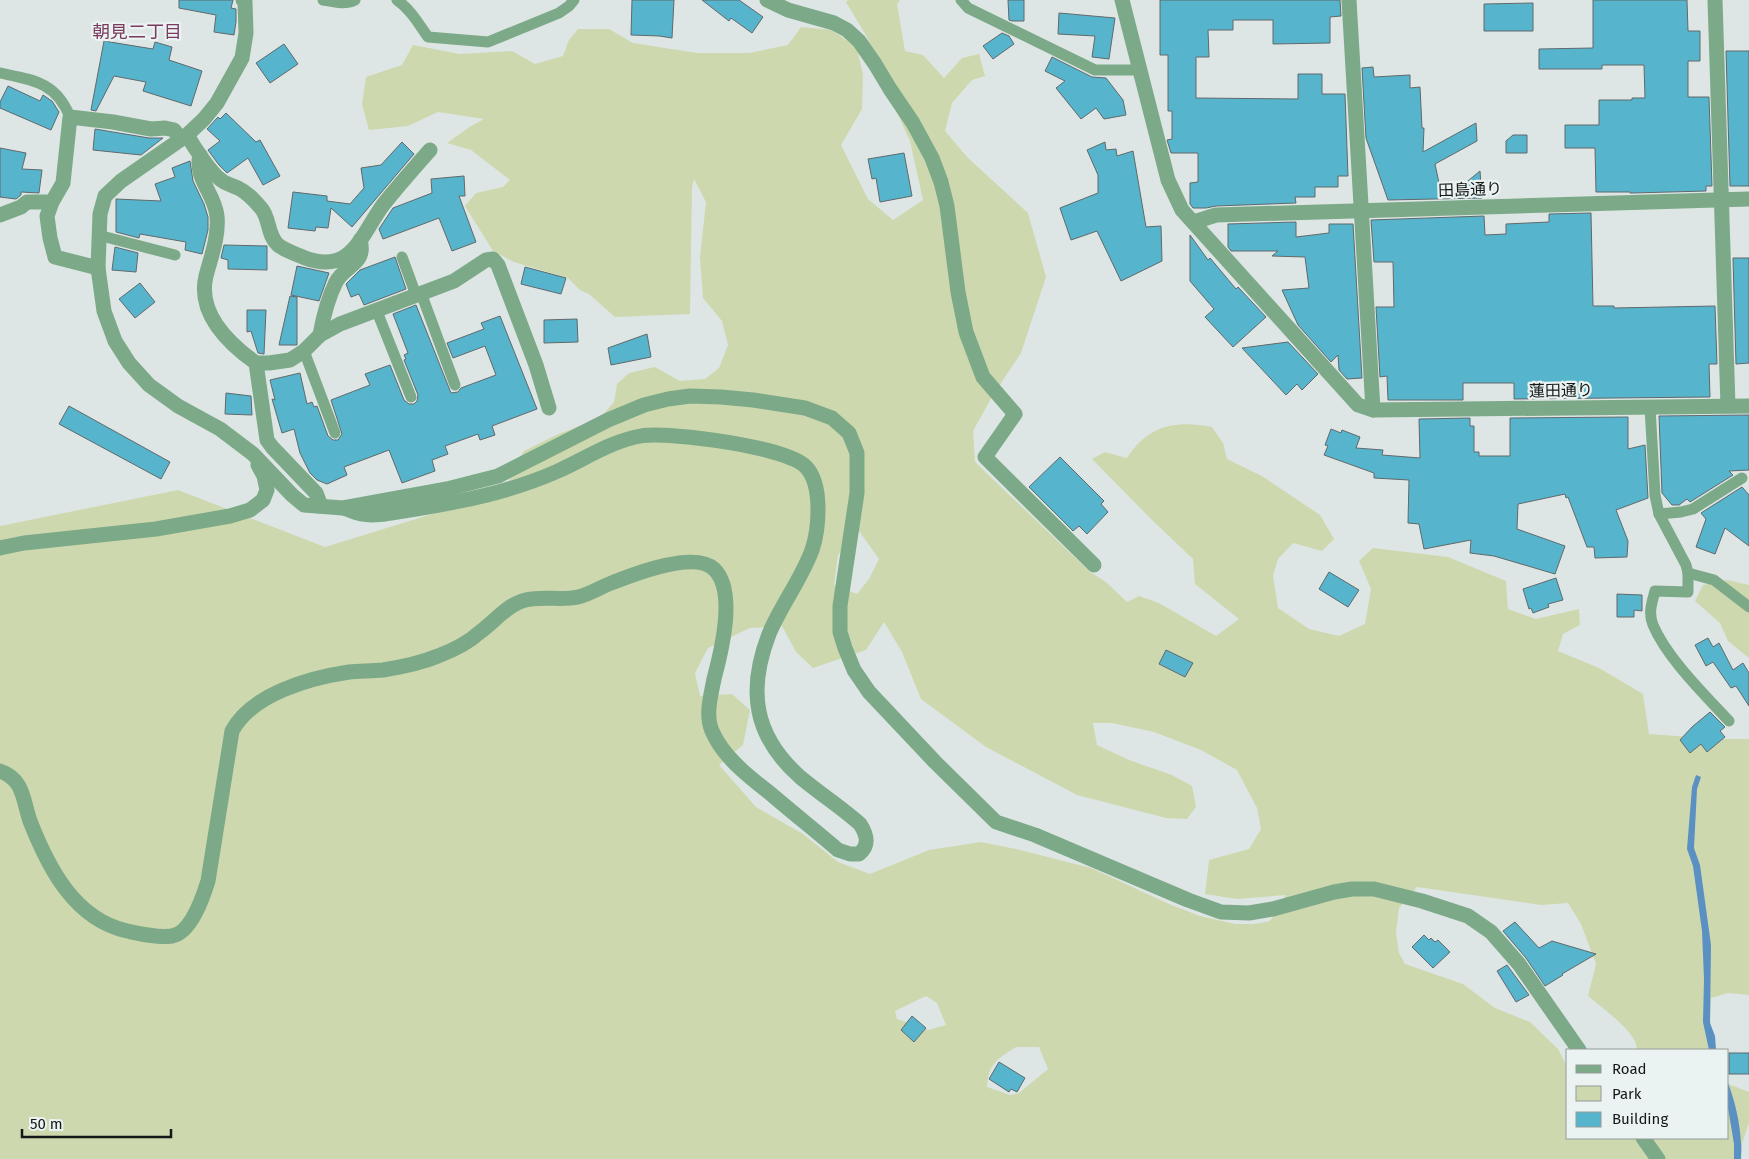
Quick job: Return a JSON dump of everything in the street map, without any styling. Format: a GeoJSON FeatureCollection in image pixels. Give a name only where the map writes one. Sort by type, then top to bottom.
{"type":"FeatureCollection","features":[{"type":"Feature","properties":{"kind":"street"},"geometry":{"type":"LineString","coordinates":[[0,772],[5,773],[17,783],[25,799],[28,814],[46,858],[67,891],[93,918],[122,930],[143,935],[163,937],[178,935],[189,925],[208,881],[232,732],[237,721],[255,706],[288,688],[318,679],[348,672],[406,666],[455,649],[472,639],[501,614],[522,601],[535,598],[576,597],[654,569],[689,562],[701,562],[712,567],[717,572],[724,588],[722,646],[709,709],[710,728],[716,739],[726,752],[758,784],[838,850],[850,854],[859,854],[864,850],[867,842],[866,833],[860,824],[802,778],[780,757],[763,730],[759,715],[758,680],[765,647],[812,550],[816,532],[818,516],[815,484],[812,474],[806,466],[797,460],[727,442],[651,434],[620,442],[555,472],[483,496],[445,505],[384,514],[361,514],[343,508],[304,505],[253,454],[220,429],[178,406],[149,385],[129,363],[116,341],[104,311],[98,268],[100,214],[106,196],[121,181],[184,137],[204,119],[217,103],[242,58],[246,33],[245,2],[243,0]]}},
{"type":"Feature","properties":{"kind":"street"},"geometry":{"type":"LineString","coordinates":[[767,0],[788,10],[834,23],[847,30],[876,64],[913,123],[932,158],[941,182],[947,206],[958,292],[966,332],[983,377],[1015,414],[984,457],[1094,565]]}},
{"type":"Feature","properties":{"kind":"street"},"geometry":{"type":"LineString","coordinates":[[1122,0],[1168,180],[1182,210],[1358,405],[1373,410],[1349,0]]}},
{"type":"Feature","properties":{"kind":"street"},"geometry":{"type":"LineString","coordinates":[[1715,0],[1728,406]]}},
{"type":"Feature","properties":{"kind":"street"},"geometry":{"type":"LineString","coordinates":[[98,268],[55,257],[50,238],[48,216],[52,202],[63,182],[70,117],[151,129],[165,128],[174,130],[184,137],[218,179],[245,191],[256,202],[265,213],[272,237],[277,244],[312,260],[327,263],[347,256],[383,206],[430,150]]}},
{"type":"Feature","properties":{"kind":"street"},"geometry":{"type":"LineString","coordinates":[[200,155],[198,163],[200,173],[214,204],[218,219],[216,236],[205,278],[204,293],[207,308],[214,323],[237,347],[256,362],[269,363],[290,360],[304,351],[320,336],[340,324],[454,281],[486,260],[493,259],[498,265],[536,365],[549,408]]}},
{"type":"Feature","properties":{"kind":"street","name":"田島通り"},"geometry":{"type":"LineString","coordinates":[[1194,222],[1216,215],[1749,199]]}},
{"type":"Feature","properties":{"kind":"street"},"geometry":{"type":"LineString","coordinates":[[0,215],[21,207],[27,202],[52,202]]}},
{"type":"Feature","properties":{"kind":"street"},"geometry":{"type":"LineString","coordinates":[[320,336],[337,280],[359,259],[362,248],[360,240]]}},
{"type":"Feature","properties":{"kind":"street"},"geometry":{"type":"LineString","coordinates":[[256,362],[267,440],[316,493],[319,501],[318,506]]}},
{"type":"Feature","properties":{"kind":"street"},"geometry":{"type":"LineString","coordinates":[[343,508],[447,489],[498,476],[608,420],[668,399],[690,396],[721,396],[782,404],[821,413],[832,418],[848,432],[857,453],[858,493],[840,606],[840,632],[854,670],[869,692],[935,762],[996,822],[1035,835],[1188,900],[1221,912],[1249,913],[1272,909],[1334,892],[1352,889],[1374,889],[1429,903],[1468,916],[1492,932],[1519,964],[1578,1049]]}},
{"type":"Feature","properties":{"kind":"street","name":"蓮田通り"},"geometry":{"type":"LineString","coordinates":[[1373,410],[1749,406]]}},
{"type":"Feature","properties":{"kind":"street"},"geometry":{"type":"LineString","coordinates":[[0,548],[24,542],[156,529],[230,516],[250,510],[263,500],[267,490],[264,476],[253,454]]}},
{"type":"Feature","properties":{"kind":"street"},"geometry":{"type":"LineString","coordinates":[[1644,1139],[1658,1159]]}},
{"type":"Feature","properties":{"kind":"lane"},"geometry":{"type":"LineString","coordinates":[[323,0],[351,2],[356,0]]}},
{"type":"Feature","properties":{"kind":"lane"},"geometry":{"type":"LineString","coordinates":[[397,0],[416,17],[428,37],[488,42],[559,13],[574,0]]}},
{"type":"Feature","properties":{"kind":"lane"},"geometry":{"type":"LineString","coordinates":[[961,0],[968,8],[1095,70],[1140,70]]}},
{"type":"Feature","properties":{"kind":"lane"},"geometry":{"type":"LineString","coordinates":[[0,73],[21,76],[39,82],[64,103],[70,117]]}},
{"type":"Feature","properties":{"kind":"lane"},"geometry":{"type":"LineString","coordinates":[[98,235],[175,254]]}},
{"type":"Feature","properties":{"kind":"lane"},"geometry":{"type":"LineString","coordinates":[[402,256],[455,385]]}},
{"type":"Feature","properties":{"kind":"lane"},"geometry":{"type":"LineString","coordinates":[[376,309],[411,397]]}},
{"type":"Feature","properties":{"kind":"lane"},"geometry":{"type":"LineString","coordinates":[[304,351],[335,433]]}},
{"type":"Feature","properties":{"kind":"lane"},"geometry":{"type":"LineString","coordinates":[[1650,407],[1659,514],[1678,547],[1688,573],[1688,592],[1655,591],[1650,610],[1652,624],[1675,662],[1729,721]]}},
{"type":"Feature","properties":{"kind":"lane"},"geometry":{"type":"LineString","coordinates":[[1659,514],[1693,509],[1742,478]]}},
{"type":"Feature","properties":{"kind":"lane"},"geometry":{"type":"LineString","coordinates":[[1688,573],[1714,580],[1749,607]]}},
{"type":"Feature","properties":{"kind":"green space"},"geometry":{"type":"Polygon","coordinates":[[[848,0],[900,0],[897,4],[905,51],[923,55],[944,78],[962,58],[979,54],[985,76],[972,80],[952,103],[945,131],[968,158],[1028,213],[1046,277],[1021,353],[993,395],[973,431],[975,462],[1090,572],[1106,582],[1127,602],[1139,596],[1159,603],[1216,636],[1239,619],[1195,584],[1193,559],[1092,459],[1105,452],[1127,458],[1144,438],[1154,432],[1175,425],[1186,424],[1212,427],[1223,443],[1227,459],[1262,476],[1320,515],[1334,539],[1322,551],[1293,543],[1278,559],[1273,576],[1278,608],[1309,629],[1339,636],[1365,624],[1371,589],[1359,561],[1373,548],[1448,557],[1506,581],[1508,609],[1536,619],[1579,609],[1580,625],[1563,634],[1558,651],[1599,668],[1643,694],[1649,734],[1749,739],[1749,995],[1728,993],[1711,998],[1710,1020],[1715,1049],[1637,1049],[1636,1043],[1625,1028],[1588,996],[1596,964],[1581,924],[1568,903],[1541,905],[1417,887],[1399,908],[1396,933],[1399,953],[1405,964],[1463,984],[1495,1008],[1530,1022],[1558,1049],[1566,1064],[1566,1139],[1729,1139],[1729,1084],[1749,1092],[1749,1123],[1737,1159],[0,1159],[0,526],[178,490],[325,547],[455,507],[506,494],[511,472],[524,451],[556,435],[600,418],[614,402],[617,384],[629,373],[655,367],[680,381],[705,379],[719,368],[728,345],[722,321],[703,298],[700,257],[706,202],[694,179],[692,188],[690,314],[615,317],[589,294],[580,290],[568,278],[514,262],[493,251],[465,206],[476,193],[503,187],[510,180],[471,150],[447,143],[484,119],[438,112],[408,126],[369,130],[362,104],[366,77],[402,65],[413,45],[460,54],[512,51],[535,64],[563,56],[569,40],[578,29],[609,29],[633,43],[697,53],[749,53],[788,45],[801,27],[832,30],[857,48],[863,75],[862,109],[841,145],[868,199],[893,220],[923,200],[910,141],[887,91],[867,37],[846,2],[848,0]],[[859,531],[838,555],[834,585],[857,594],[869,579],[879,559],[859,531]],[[884,622],[866,650],[813,668],[796,652],[782,626],[750,628],[708,648],[695,673],[700,696],[732,694],[750,710],[743,745],[719,765],[756,807],[803,834],[838,862],[870,874],[929,850],[981,842],[1091,868],[1169,904],[1200,916],[1235,924],[1254,924],[1270,921],[1286,895],[1237,899],[1205,894],[1209,860],[1249,849],[1261,829],[1257,808],[1237,770],[1201,750],[1154,732],[1112,723],[1093,723],[1097,745],[1129,760],[1172,775],[1192,786],[1196,807],[1187,819],[1166,818],[1077,795],[986,747],[921,699],[902,652],[884,622]],[[926,996],[895,1011],[897,1019],[928,1030],[946,1025],[937,1003],[926,996]],[[1016,1047],[995,1062],[989,1072],[987,1087],[1010,1095],[1019,1093],[1048,1069],[1039,1047],[1016,1047]]]}},
{"type":"Feature","properties":{"kind":"green space"},"geometry":{"type":"Polygon","coordinates":[[[1727,580],[1749,585],[1749,658],[1728,641],[1720,623],[1695,601],[1703,585],[1727,580]]]}},
{"type":"Feature","properties":{"kind":"water"},"geometry":{"type":"Polygon","coordinates":[[[1696,775],[1701,777],[1697,789],[1694,848],[1700,865],[1711,945],[1710,1023],[1715,1036],[1716,1049],[1709,1049],[1703,1022],[1702,931],[1693,866],[1687,849],[1692,787],[1696,775]]]}},
{"type":"Feature","properties":{"kind":"water"},"geometry":{"type":"Polygon","coordinates":[[[1729,1086],[1738,1120],[1741,1159],[1734,1159],[1734,1144],[1729,1114],[1729,1086]]]}},
{"type":"Feature","properties":{"kind":"building"},"geometry":{"type":"Polygon","coordinates":[[[179,0],[233,0],[231,8],[236,9],[234,35],[214,32],[216,15],[179,8],[179,0]]]}},
{"type":"Feature","properties":{"kind":"building"},"geometry":{"type":"Polygon","coordinates":[[[632,0],[674,0],[672,38],[631,35],[632,0]]]}},
{"type":"Feature","properties":{"kind":"building"},"geometry":{"type":"Polygon","coordinates":[[[702,0],[739,0],[763,17],[752,33],[731,18],[729,21],[702,0]]]}},
{"type":"Feature","properties":{"kind":"building"},"geometry":{"type":"Polygon","coordinates":[[[1008,0],[1024,0],[1024,21],[1009,20],[1008,0]]]}},
{"type":"Feature","properties":{"kind":"building"},"geometry":{"type":"Polygon","coordinates":[[[1160,0],[1340,0],[1341,16],[1330,17],[1330,43],[1273,44],[1273,20],[1233,20],[1233,30],[1208,30],[1209,57],[1196,57],[1196,98],[1298,99],[1298,74],[1322,74],[1322,94],[1345,94],[1348,176],[1338,176],[1338,187],[1315,187],[1315,197],[1295,197],[1296,203],[1193,208],[1190,204],[1190,183],[1198,182],[1198,153],[1171,153],[1167,140],[1172,139],[1172,111],[1168,111],[1168,55],[1160,55],[1160,0]]]}},
{"type":"Feature","properties":{"kind":"building"},"geometry":{"type":"Polygon","coordinates":[[[1593,0],[1687,0],[1688,31],[1700,31],[1700,61],[1688,61],[1688,97],[1709,97],[1712,186],[1706,186],[1706,191],[1596,192],[1595,148],[1565,148],[1565,125],[1599,125],[1599,100],[1645,98],[1644,65],[1602,65],[1602,69],[1539,69],[1539,49],[1593,48],[1593,0]]]}},
{"type":"Feature","properties":{"kind":"building"},"geometry":{"type":"Polygon","coordinates":[[[1533,3],[1533,31],[1484,31],[1484,4],[1533,3]]]}},
{"type":"Feature","properties":{"kind":"building"},"geometry":{"type":"Polygon","coordinates":[[[1059,13],[1115,18],[1109,59],[1092,57],[1095,36],[1058,34],[1059,13]]]}},
{"type":"Feature","properties":{"kind":"building"},"geometry":{"type":"Polygon","coordinates":[[[1002,33],[1009,36],[1014,44],[993,59],[983,46],[1002,33]]]}},
{"type":"Feature","properties":{"kind":"building"},"geometry":{"type":"Polygon","coordinates":[[[104,41],[153,49],[155,42],[172,47],[169,60],[202,71],[191,106],[143,91],[146,82],[114,76],[96,111],[91,110],[104,41]]]}},
{"type":"Feature","properties":{"kind":"building"},"geometry":{"type":"Polygon","coordinates":[[[284,44],[298,64],[270,83],[256,63],[284,44]]]}},
{"type":"Feature","properties":{"kind":"building"},"geometry":{"type":"Polygon","coordinates":[[[1726,51],[1749,51],[1749,186],[1730,186],[1726,51]]]}},
{"type":"Feature","properties":{"kind":"building"},"geometry":{"type":"Polygon","coordinates":[[[1052,57],[1092,77],[1106,78],[1123,100],[1126,115],[1104,119],[1096,108],[1081,119],[1056,88],[1065,81],[1045,71],[1052,57]]]}},
{"type":"Feature","properties":{"kind":"building"},"geometry":{"type":"Polygon","coordinates":[[[1373,67],[1374,77],[1410,75],[1410,88],[1420,87],[1422,128],[1424,128],[1423,152],[1476,123],[1477,141],[1435,164],[1442,197],[1463,185],[1480,171],[1482,198],[1388,200],[1366,138],[1362,68],[1373,67]]]}},
{"type":"Feature","properties":{"kind":"building"},"geometry":{"type":"Polygon","coordinates":[[[8,86],[40,101],[43,95],[52,101],[59,112],[51,130],[0,108],[0,102],[8,86]]]}},
{"type":"Feature","properties":{"kind":"building"},"geometry":{"type":"Polygon","coordinates":[[[226,113],[256,142],[260,140],[280,176],[263,185],[248,158],[227,173],[219,165],[208,150],[220,141],[207,129],[218,117],[220,119],[226,113]]]}},
{"type":"Feature","properties":{"kind":"building"},"geometry":{"type":"Polygon","coordinates":[[[95,129],[149,138],[163,138],[141,155],[93,150],[95,129]]]}},
{"type":"Feature","properties":{"kind":"building"},"geometry":{"type":"Polygon","coordinates":[[[1513,135],[1527,135],[1527,153],[1506,153],[1506,141],[1513,135]]]}},
{"type":"Feature","properties":{"kind":"building"},"geometry":{"type":"Polygon","coordinates":[[[402,142],[414,154],[352,227],[331,208],[328,228],[316,227],[315,231],[288,228],[293,192],[327,196],[327,201],[350,204],[364,188],[361,168],[381,165],[402,142]]]}},
{"type":"Feature","properties":{"kind":"building"},"geometry":{"type":"Polygon","coordinates":[[[1105,142],[1106,150],[1116,149],[1117,156],[1133,151],[1146,227],[1161,226],[1162,261],[1121,281],[1097,231],[1071,240],[1060,208],[1098,193],[1098,175],[1087,150],[1105,142]]]}},
{"type":"Feature","properties":{"kind":"building"},"geometry":{"type":"Polygon","coordinates":[[[0,148],[26,153],[22,169],[42,170],[39,193],[21,192],[21,195],[16,199],[0,197],[0,148]]]}},
{"type":"Feature","properties":{"kind":"building"},"geometry":{"type":"Polygon","coordinates":[[[904,153],[912,196],[880,202],[876,178],[872,179],[868,159],[904,153]]]}},
{"type":"Feature","properties":{"kind":"building"},"geometry":{"type":"Polygon","coordinates":[[[190,161],[193,181],[208,217],[208,230],[202,254],[185,250],[186,242],[140,234],[139,238],[116,232],[116,199],[161,201],[155,184],[175,177],[172,168],[190,161]]]}},
{"type":"Feature","properties":{"kind":"building"},"geometry":{"type":"Polygon","coordinates":[[[464,176],[465,196],[459,196],[476,242],[452,251],[439,218],[383,239],[379,229],[393,208],[432,193],[431,179],[464,176]]]}},
{"type":"Feature","properties":{"kind":"building"},"geometry":{"type":"Polygon","coordinates":[[[1591,213],[1593,306],[1614,306],[1614,308],[1715,306],[1717,364],[1709,364],[1710,397],[1514,399],[1514,383],[1463,383],[1463,400],[1388,400],[1387,376],[1380,377],[1376,307],[1394,307],[1393,262],[1374,262],[1371,220],[1484,216],[1485,235],[1506,234],[1506,224],[1549,222],[1549,214],[1591,213]]]}},
{"type":"Feature","properties":{"kind":"building"},"geometry":{"type":"Polygon","coordinates":[[[1296,222],[1296,237],[1329,233],[1329,224],[1353,224],[1362,378],[1347,379],[1339,370],[1338,355],[1331,362],[1298,325],[1282,290],[1309,288],[1305,257],[1272,256],[1278,251],[1231,251],[1228,247],[1228,224],[1296,222]]]}},
{"type":"Feature","properties":{"kind":"building"},"geometry":{"type":"Polygon","coordinates":[[[1190,235],[1208,260],[1210,258],[1236,289],[1238,287],[1266,317],[1233,347],[1205,317],[1214,309],[1190,281],[1190,235]]]}},
{"type":"Feature","properties":{"kind":"building"},"geometry":{"type":"Polygon","coordinates":[[[224,245],[267,246],[267,270],[228,269],[228,260],[221,258],[224,245]]]}},
{"type":"Feature","properties":{"kind":"building"},"geometry":{"type":"Polygon","coordinates":[[[115,247],[138,253],[136,272],[112,270],[115,247]]]}},
{"type":"Feature","properties":{"kind":"building"},"geometry":{"type":"Polygon","coordinates":[[[395,257],[406,289],[364,305],[359,294],[351,297],[346,284],[360,270],[395,257]]]}},
{"type":"Feature","properties":{"kind":"building"},"geometry":{"type":"Polygon","coordinates":[[[1733,258],[1749,258],[1749,363],[1736,364],[1733,258]]]}},
{"type":"Feature","properties":{"kind":"building"},"geometry":{"type":"Polygon","coordinates":[[[297,266],[329,273],[319,301],[291,295],[297,266]]]}},
{"type":"Feature","properties":{"kind":"building"},"geometry":{"type":"Polygon","coordinates":[[[525,267],[566,278],[561,294],[521,284],[525,267]]]}},
{"type":"Feature","properties":{"kind":"building"},"geometry":{"type":"Polygon","coordinates":[[[140,283],[155,302],[135,318],[119,299],[140,283]]]}},
{"type":"Feature","properties":{"kind":"building"},"geometry":{"type":"Polygon","coordinates":[[[290,296],[297,297],[297,345],[279,345],[290,296]]]}},
{"type":"Feature","properties":{"kind":"building"},"geometry":{"type":"Polygon","coordinates":[[[416,305],[451,393],[458,392],[461,388],[496,375],[485,346],[453,358],[447,343],[484,329],[481,323],[500,316],[537,409],[492,426],[495,435],[480,440],[478,434],[445,446],[448,454],[432,460],[435,471],[402,483],[389,450],[344,467],[347,475],[327,484],[317,480],[310,473],[300,453],[294,429],[282,433],[272,399],[275,400],[270,380],[300,373],[307,404],[312,402],[314,407],[317,406],[328,436],[333,440],[338,440],[342,434],[331,400],[370,385],[365,374],[390,365],[404,400],[409,404],[414,404],[417,401],[418,395],[404,360],[406,359],[404,355],[408,353],[393,314],[416,305]]]}},
{"type":"Feature","properties":{"kind":"building"},"geometry":{"type":"Polygon","coordinates":[[[247,310],[266,310],[264,354],[258,353],[251,331],[247,332],[247,310]]]}},
{"type":"Feature","properties":{"kind":"building"},"geometry":{"type":"Polygon","coordinates":[[[577,319],[578,342],[544,343],[544,320],[577,319]]]}},
{"type":"Feature","properties":{"kind":"building"},"geometry":{"type":"Polygon","coordinates":[[[647,334],[651,357],[611,365],[608,348],[647,334]]]}},
{"type":"Feature","properties":{"kind":"building"},"geometry":{"type":"Polygon","coordinates":[[[1288,342],[1318,374],[1302,390],[1297,384],[1286,395],[1242,348],[1288,342]]]}},
{"type":"Feature","properties":{"kind":"building"},"geometry":{"type":"Polygon","coordinates":[[[226,393],[251,396],[252,415],[225,414],[226,393]]]}},
{"type":"Feature","properties":{"kind":"building"},"geometry":{"type":"Polygon","coordinates":[[[69,406],[170,462],[161,479],[59,424],[69,406]]]}},
{"type":"Feature","properties":{"kind":"building"},"geometry":{"type":"Polygon","coordinates":[[[1749,415],[1749,470],[1729,471],[1733,475],[1690,502],[1687,499],[1679,505],[1672,505],[1662,493],[1659,416],[1749,415]]]}},
{"type":"Feature","properties":{"kind":"building"},"geometry":{"type":"Polygon","coordinates":[[[1628,417],[1628,449],[1645,445],[1648,498],[1616,510],[1628,541],[1627,557],[1595,558],[1594,547],[1587,547],[1568,497],[1566,498],[1565,494],[1518,504],[1517,529],[1565,546],[1555,574],[1494,556],[1470,553],[1471,540],[1424,549],[1419,524],[1408,523],[1409,480],[1374,478],[1374,473],[1324,455],[1328,446],[1325,445],[1331,429],[1341,433],[1342,430],[1360,437],[1356,448],[1383,450],[1382,455],[1420,458],[1419,419],[1470,418],[1470,426],[1474,426],[1474,452],[1479,452],[1479,456],[1510,456],[1510,418],[1628,417]]]}},
{"type":"Feature","properties":{"kind":"building"},"geometry":{"type":"Polygon","coordinates":[[[1060,457],[1104,501],[1101,504],[1108,512],[1087,534],[1079,526],[1073,531],[1029,487],[1060,457]]]}},
{"type":"Feature","properties":{"kind":"building"},"geometry":{"type":"Polygon","coordinates":[[[1742,487],[1749,495],[1749,546],[1725,528],[1715,554],[1696,547],[1706,519],[1701,513],[1742,487]]]}},
{"type":"Feature","properties":{"kind":"building"},"geometry":{"type":"Polygon","coordinates":[[[1329,572],[1359,590],[1348,607],[1319,589],[1329,572]]]}},
{"type":"Feature","properties":{"kind":"building"},"geometry":{"type":"Polygon","coordinates":[[[1556,578],[1563,600],[1548,604],[1549,607],[1533,613],[1531,608],[1529,609],[1523,589],[1556,578]]]}},
{"type":"Feature","properties":{"kind":"building"},"geometry":{"type":"Polygon","coordinates":[[[1617,594],[1642,595],[1642,611],[1634,610],[1634,617],[1617,617],[1617,594]]]}},
{"type":"Feature","properties":{"kind":"building"},"geometry":{"type":"Polygon","coordinates":[[[1708,638],[1713,647],[1719,643],[1733,670],[1743,663],[1749,673],[1749,706],[1736,686],[1731,688],[1713,662],[1706,666],[1695,645],[1708,638]]]}},
{"type":"Feature","properties":{"kind":"building"},"geometry":{"type":"Polygon","coordinates":[[[1166,650],[1193,663],[1185,677],[1159,664],[1166,650]]]}},
{"type":"Feature","properties":{"kind":"building"},"geometry":{"type":"Polygon","coordinates":[[[1710,712],[1725,727],[1720,731],[1725,737],[1707,752],[1701,744],[1690,753],[1680,740],[1710,712]]]}},
{"type":"Feature","properties":{"kind":"building"},"geometry":{"type":"Polygon","coordinates":[[[1515,922],[1539,948],[1552,941],[1596,954],[1545,986],[1526,958],[1503,931],[1515,922]]]}},
{"type":"Feature","properties":{"kind":"building"},"geometry":{"type":"Polygon","coordinates":[[[1424,935],[1429,940],[1431,938],[1435,942],[1438,940],[1450,952],[1433,968],[1412,947],[1424,935]]]}},
{"type":"Feature","properties":{"kind":"building"},"geometry":{"type":"Polygon","coordinates":[[[1507,965],[1529,995],[1516,1002],[1497,971],[1507,965]]]}},
{"type":"Feature","properties":{"kind":"building"},"geometry":{"type":"Polygon","coordinates":[[[912,1016],[926,1028],[914,1042],[901,1030],[912,1016]]]}},
{"type":"Feature","properties":{"kind":"building"},"geometry":{"type":"Polygon","coordinates":[[[1729,1053],[1749,1053],[1749,1074],[1729,1074],[1729,1053]]]}},
{"type":"Feature","properties":{"kind":"building"},"geometry":{"type":"Polygon","coordinates":[[[999,1062],[1025,1078],[1017,1092],[1011,1089],[1009,1092],[989,1079],[999,1062]]]}},
{"type":"Feature","properties":{"kind":"district","name":"朝見二丁目"},"geometry":{"type":"Point","coordinates":[137,32]}}]}
